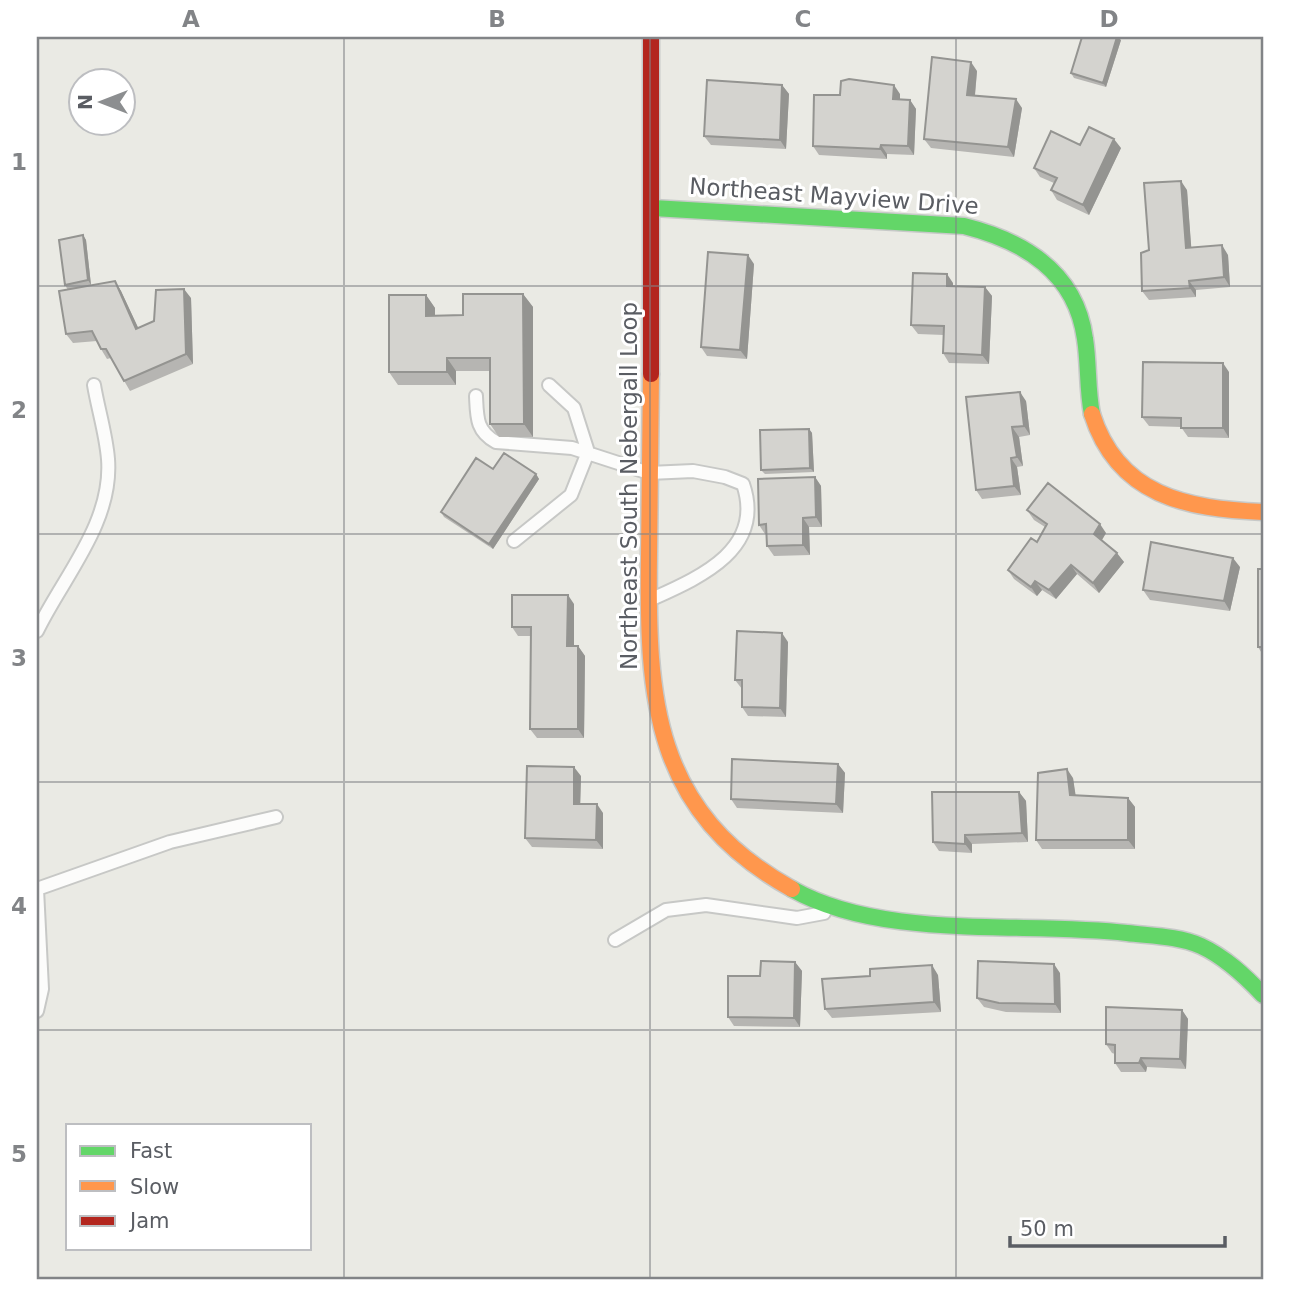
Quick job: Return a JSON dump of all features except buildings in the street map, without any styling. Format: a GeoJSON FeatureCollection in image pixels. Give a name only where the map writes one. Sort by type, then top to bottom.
{"type":"FeatureCollection","features":[{"type":"Feature","properties":{"kind":"street","name":"Northeast South Nebergall Loop"},"geometry":{"type":"LineString","coordinates":[[651,37],[653,208],[648,600],[651,679],[667,748],[688,793],[709,824],[734,852],[763,876],[801,896],[841,909],[912,921],[1079,928],[1191,942],[1219,956],[1263,995]]}},
{"type":"Feature","properties":{"kind":"street","name":"Northeast Mayview Drive"},"geometry":{"type":"LineString","coordinates":[[653,208],[964,226],[1002,234],[1035,252],[1057,274],[1073,300],[1084,331],[1092,416],[1105,445],[1125,470],[1147,488],[1183,504],[1263,512]]}},
{"type":"Feature","properties":{"kind":"lane"},"geometry":{"type":"LineString","coordinates":[[37,631],[84,550],[106,500],[108,460],[94,385]]}},
{"type":"Feature","properties":{"kind":"lane"},"geometry":{"type":"LineString","coordinates":[[514,541],[570,495],[582,474],[588,452],[574,408],[548,385]]}},
{"type":"Feature","properties":{"kind":"lane"},"geometry":{"type":"LineString","coordinates":[[476,396],[477,424],[485,436],[496,442],[572,447],[649,474],[693,471],[725,477],[743,484],[749,504],[748,522],[740,540],[722,560],[690,582],[648,600]]}},
{"type":"Feature","properties":{"kind":"lane"},"geometry":{"type":"LineString","coordinates":[[37,1011],[42,989],[37,889],[170,842],[276,817]]}},
{"type":"Feature","properties":{"kind":"lane"},"geometry":{"type":"LineString","coordinates":[[615,940],[666,910],[706,905],[797,918],[841,909]]}},
{"type":"Feature","properties":{"kind":"traffic: fast"},"geometry":{"type":"LineString","coordinates":[[653,208],[964,226],[1007,241],[1044,263],[1071,295],[1080,316],[1085,339],[1092,414]]}},
{"type":"Feature","properties":{"kind":"traffic: fast"},"geometry":{"type":"LineString","coordinates":[[792,889],[829,905],[869,916],[911,923],[1087,930],[1183,940],[1201,946],[1226,961],[1263,995]]}},
{"type":"Feature","properties":{"kind":"traffic: slow"},"geometry":{"type":"LineString","coordinates":[[651,374],[651,657],[657,704],[668,747],[685,787],[711,825],[746,858],[792,889]]}},
{"type":"Feature","properties":{"kind":"traffic: slow"},"geometry":{"type":"LineString","coordinates":[[1092,414],[1104,442],[1119,463],[1137,480],[1159,493],[1208,507],[1263,512]]}},
{"type":"Feature","properties":{"kind":"traffic: jam"},"geometry":{"type":"LineString","coordinates":[[651,37],[651,374]]}}]}
